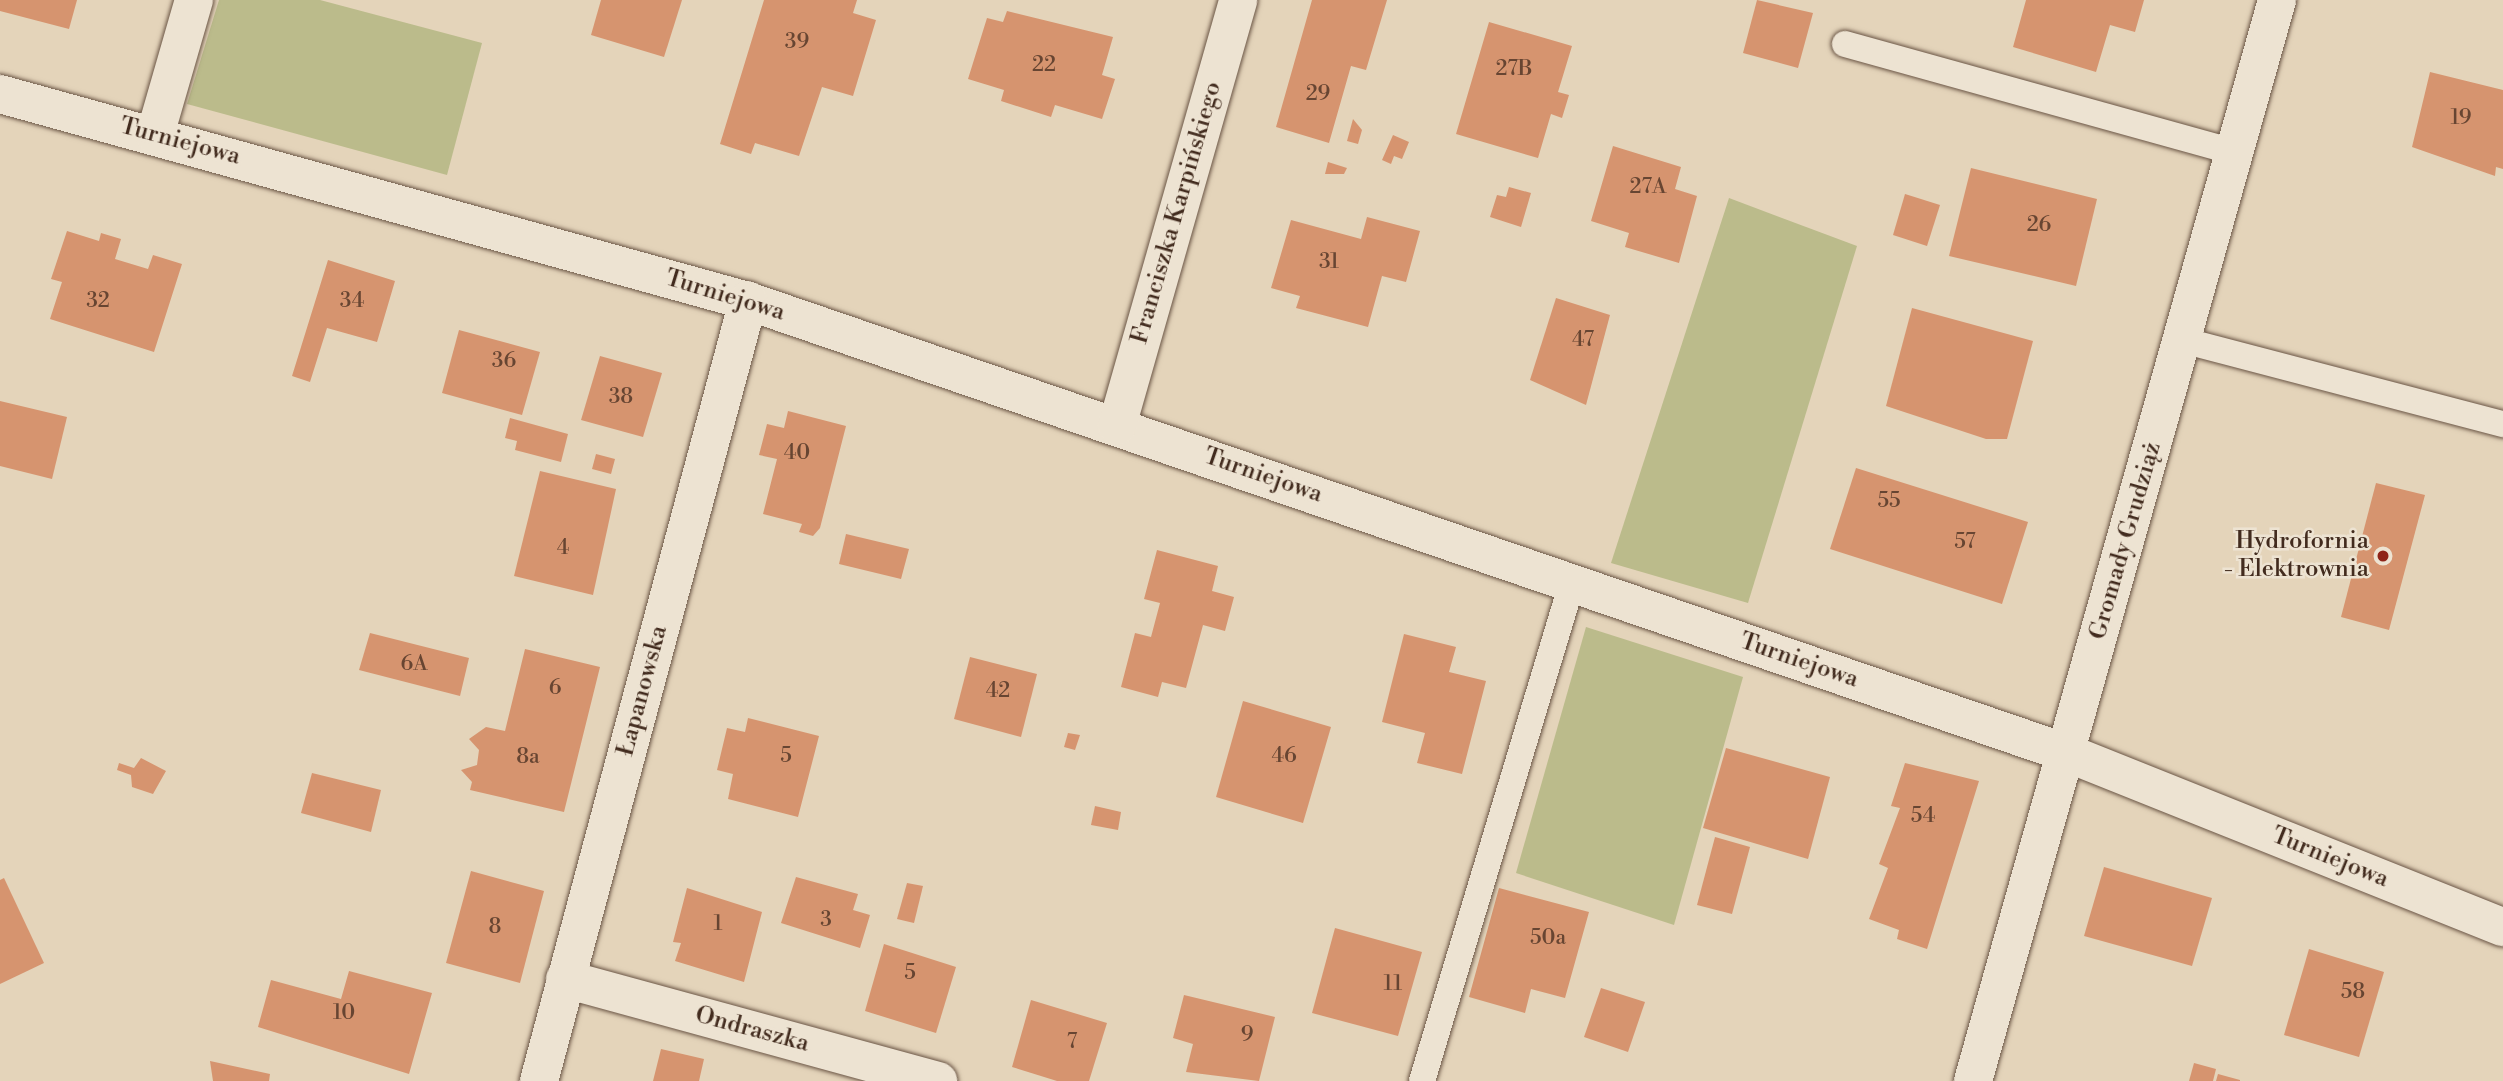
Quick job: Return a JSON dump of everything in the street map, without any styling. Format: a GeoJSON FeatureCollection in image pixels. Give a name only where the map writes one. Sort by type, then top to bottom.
{"type":"FeatureCollection","features":[{"type":"Feature","properties":{"kind":"street"},"geometry":{"type":"LineString","coordinates":[[155,135],[194,0]]}},
{"type":"Feature","properties":{"kind":"street","name":"Franciszka Karpińskiego"},"geometry":{"type":"LineString","coordinates":[[1117,426],[1238,0]]}},
{"type":"Feature","properties":{"kind":"street","name":"Gromady Grudziąż"},"geometry":{"type":"LineString","coordinates":[[1973,1081],[2277,0]]}},
{"type":"Feature","properties":{"kind":"street","name":"Turniejowa"},"geometry":{"type":"LineString","coordinates":[[0,94],[748,301],[2067,753],[2503,927]]}},
{"type":"Feature","properties":{"kind":"street","name":"Łapanowska"},"geometry":{"type":"LineString","coordinates":[[539,1081],[748,301]]}},
{"type":"Feature","properties":{"kind":"street","name":"Ondraszka"},"geometry":{"type":"LineString","coordinates":[[565,979],[938,1081]]}},
{"type":"Feature","properties":{"kind":"lane"},"geometry":{"type":"LineString","coordinates":[[1845,44],[2234,152]]}},
{"type":"Feature","properties":{"kind":"lane"},"geometry":{"type":"LineString","coordinates":[[2182,340],[2503,424]]}},
{"type":"Feature","properties":{"kind":"lane"},"geometry":{"type":"LineString","coordinates":[[1422,1081],[1572,583]]}},
{"type":"Feature","properties":{"kind":"green space"},"geometry":{"type":"Polygon","coordinates":[[[219,0],[320,0],[482,43],[447,175],[187,104],[219,0]]]}},
{"type":"Feature","properties":{"kind":"green space"},"geometry":{"type":"Polygon","coordinates":[[[1729,198],[1857,246],[1748,603],[1611,563],[1729,198]]]}},
{"type":"Feature","properties":{"kind":"green space"},"geometry":{"type":"Polygon","coordinates":[[[1586,627],[1743,677],[1674,925],[1516,873],[1586,627]]]}},
{"type":"Feature","properties":{"kind":"building"},"geometry":{"type":"Polygon","coordinates":[[[0,0],[77,0],[69,29],[0,11],[0,0]]]}},
{"type":"Feature","properties":{"kind":"building"},"geometry":{"type":"Polygon","coordinates":[[[601,0],[682,0],[664,57],[591,35],[601,0]]]}},
{"type":"Feature","properties":{"kind":"building"},"geometry":{"type":"Polygon","coordinates":[[[764,0],[857,0],[853,13],[876,20],[853,96],[822,87],[799,156],[755,143],[751,154],[720,144],[764,0]]]}},
{"type":"Feature","properties":{"kind":"building"},"geometry":{"type":"Polygon","coordinates":[[[1312,0],[1387,0],[1366,70],[1351,66],[1329,143],[1276,127],[1312,0]]]}},
{"type":"Feature","properties":{"kind":"building"},"geometry":{"type":"Polygon","coordinates":[[[1757,0],[1813,13],[1798,68],[1743,53],[1757,0]]]}},
{"type":"Feature","properties":{"kind":"building"},"geometry":{"type":"Polygon","coordinates":[[[2026,0],[2144,0],[2135,32],[2110,25],[2096,72],[2013,47],[2026,0]]]}},
{"type":"Feature","properties":{"kind":"building"},"geometry":{"type":"Polygon","coordinates":[[[1007,11],[1113,37],[1102,75],[1115,79],[1102,119],[1055,105],[1051,117],[1001,101],[1004,90],[968,79],[987,18],[1003,22],[1007,11]]]}},
{"type":"Feature","properties":{"kind":"building"},"geometry":{"type":"Polygon","coordinates":[[[1489,22],[1572,46],[1558,92],[1569,95],[1562,118],[1551,114],[1538,158],[1456,134],[1489,22]]]}},
{"type":"Feature","properties":{"kind":"building"},"geometry":{"type":"Polygon","coordinates":[[[2430,72],[2503,90],[2503,169],[2496,167],[2495,176],[2412,147],[2430,72]]]}},
{"type":"Feature","properties":{"kind":"building"},"geometry":{"type":"Polygon","coordinates":[[[1353,119],[1362,130],[1358,144],[1347,141],[1353,119]]]}},
{"type":"Feature","properties":{"kind":"building"},"geometry":{"type":"Polygon","coordinates":[[[1393,135],[1409,142],[1402,159],[1394,156],[1391,164],[1382,160],[1393,135]]]}},
{"type":"Feature","properties":{"kind":"building"},"geometry":{"type":"Polygon","coordinates":[[[1613,146],[1681,167],[1675,189],[1697,196],[1679,263],[1625,247],[1629,233],[1591,221],[1613,146]]]}},
{"type":"Feature","properties":{"kind":"building"},"geometry":{"type":"Polygon","coordinates":[[[1328,162],[1347,168],[1344,174],[1325,174],[1328,162]]]}},
{"type":"Feature","properties":{"kind":"building"},"geometry":{"type":"Polygon","coordinates":[[[1971,168],[2097,199],[2076,286],[1949,256],[1971,168]]]}},
{"type":"Feature","properties":{"kind":"building"},"geometry":{"type":"Polygon","coordinates":[[[1509,187],[1531,193],[1521,227],[1490,217],[1497,195],[1506,197],[1509,187]]]}},
{"type":"Feature","properties":{"kind":"building"},"geometry":{"type":"Polygon","coordinates":[[[1905,194],[1940,205],[1927,246],[1893,235],[1905,194]]]}},
{"type":"Feature","properties":{"kind":"building"},"geometry":{"type":"Polygon","coordinates":[[[1367,217],[1420,231],[1406,282],[1382,276],[1368,327],[1296,308],[1300,296],[1271,288],[1291,220],[1361,239],[1367,217]]]}},
{"type":"Feature","properties":{"kind":"building"},"geometry":{"type":"Polygon","coordinates":[[[67,231],[99,241],[101,233],[121,239],[115,259],[148,269],[153,255],[182,264],[154,352],[50,319],[62,282],[51,279],[67,231]]]}},
{"type":"Feature","properties":{"kind":"building"},"geometry":{"type":"Polygon","coordinates":[[[328,260],[395,281],[377,342],[327,328],[310,382],[292,376],[328,260]]]}},
{"type":"Feature","properties":{"kind":"building"},"geometry":{"type":"Polygon","coordinates":[[[1556,298],[1610,315],[1586,405],[1530,380],[1556,298]]]}},
{"type":"Feature","properties":{"kind":"building"},"geometry":{"type":"Polygon","coordinates":[[[1912,308],[2033,341],[2007,439],[1986,439],[1886,406],[1912,308]]]}},
{"type":"Feature","properties":{"kind":"building"},"geometry":{"type":"Polygon","coordinates":[[[459,330],[540,352],[522,415],[442,393],[459,330]]]}},
{"type":"Feature","properties":{"kind":"building"},"geometry":{"type":"Polygon","coordinates":[[[600,356],[662,373],[643,437],[581,420],[600,356]]]}},
{"type":"Feature","properties":{"kind":"building"},"geometry":{"type":"Polygon","coordinates":[[[0,401],[67,417],[52,479],[0,466],[0,401]]]}},
{"type":"Feature","properties":{"kind":"building"},"geometry":{"type":"Polygon","coordinates":[[[788,411],[846,426],[820,528],[813,536],[799,532],[802,524],[763,514],[777,459],[759,455],[767,424],[784,428],[788,411]]]}},
{"type":"Feature","properties":{"kind":"building"},"geometry":{"type":"Polygon","coordinates":[[[510,418],[568,434],[561,462],[515,450],[517,441],[505,438],[510,418]]]}},
{"type":"Feature","properties":{"kind":"building"},"geometry":{"type":"Polygon","coordinates":[[[596,454],[615,459],[611,474],[592,469],[596,454]]]}},
{"type":"Feature","properties":{"kind":"building"},"geometry":{"type":"Polygon","coordinates":[[[1856,468],[2028,522],[2002,604],[1830,549],[1856,468]]]}},
{"type":"Feature","properties":{"kind":"building"},"geometry":{"type":"Polygon","coordinates":[[[540,471],[616,489],[593,595],[514,576],[540,471]]]}},
{"type":"Feature","properties":{"kind":"building","name":"Hydrofornia - Elektrownia"},"geometry":{"type":"Polygon","coordinates":[[[2376,483],[2425,495],[2389,630],[2341,617],[2376,483]]]}},
{"type":"Feature","properties":{"kind":"building"},"geometry":{"type":"Polygon","coordinates":[[[846,534],[909,549],[901,579],[839,564],[846,534]]]}},
{"type":"Feature","properties":{"kind":"building"},"geometry":{"type":"Polygon","coordinates":[[[1157,550],[1218,566],[1212,591],[1234,597],[1225,631],[1203,625],[1186,688],[1162,682],[1158,697],[1121,687],[1135,633],[1151,637],[1160,603],[1144,599],[1157,550]]]}},
{"type":"Feature","properties":{"kind":"building"},"geometry":{"type":"Polygon","coordinates":[[[370,633],[469,658],[460,696],[359,670],[370,633]]]}},
{"type":"Feature","properties":{"kind":"building"},"geometry":{"type":"Polygon","coordinates":[[[1404,634],[1456,647],[1449,672],[1486,681],[1462,774],[1417,763],[1425,733],[1382,722],[1404,634]]]}},
{"type":"Feature","properties":{"kind":"building"},"geometry":{"type":"Polygon","coordinates":[[[525,649],[600,667],[564,812],[470,790],[472,782],[461,770],[477,765],[479,750],[469,739],[486,727],[505,731],[525,649]]]}},
{"type":"Feature","properties":{"kind":"building"},"geometry":{"type":"Polygon","coordinates":[[[970,657],[1037,674],[1021,737],[954,719],[970,657]]]}},
{"type":"Feature","properties":{"kind":"building"},"geometry":{"type":"Polygon","coordinates":[[[1243,701],[1331,727],[1303,823],[1216,797],[1243,701]]]}},
{"type":"Feature","properties":{"kind":"building"},"geometry":{"type":"Polygon","coordinates":[[[748,718],[819,736],[798,817],[728,799],[733,774],[717,770],[727,728],[745,732],[748,718]]]}},
{"type":"Feature","properties":{"kind":"building"},"geometry":{"type":"Polygon","coordinates":[[[1068,733],[1080,735],[1075,750],[1064,747],[1068,733]]]}},
{"type":"Feature","properties":{"kind":"building"},"geometry":{"type":"Polygon","coordinates":[[[1726,748],[1830,777],[1808,859],[1703,828],[1726,748]]]}},
{"type":"Feature","properties":{"kind":"building"},"geometry":{"type":"Polygon","coordinates":[[[141,758],[166,771],[153,794],[132,787],[131,775],[117,770],[119,763],[134,768],[141,758]]]}},
{"type":"Feature","properties":{"kind":"building"},"geometry":{"type":"Polygon","coordinates":[[[1905,763],[1979,781],[1927,949],[1897,939],[1899,930],[1869,919],[1888,868],[1879,864],[1900,808],[1891,806],[1905,763]]]}},
{"type":"Feature","properties":{"kind":"building"},"geometry":{"type":"Polygon","coordinates":[[[312,773],[381,790],[371,832],[301,813],[312,773]]]}},
{"type":"Feature","properties":{"kind":"building"},"geometry":{"type":"Polygon","coordinates":[[[1095,806],[1121,812],[1118,830],[1091,825],[1095,806]]]}},
{"type":"Feature","properties":{"kind":"building"},"geometry":{"type":"Polygon","coordinates":[[[1715,837],[1750,847],[1732,914],[1697,905],[1715,837]]]}},
{"type":"Feature","properties":{"kind":"building"},"geometry":{"type":"Polygon","coordinates":[[[2104,867],[2212,898],[2192,966],[2084,936],[2104,867]]]}},
{"type":"Feature","properties":{"kind":"building"},"geometry":{"type":"Polygon","coordinates":[[[471,871],[544,891],[520,983],[446,963],[471,871]]]}},
{"type":"Feature","properties":{"kind":"building"},"geometry":{"type":"Polygon","coordinates":[[[796,877],[858,894],[853,910],[870,915],[860,948],[781,923],[796,877]]]}},
{"type":"Feature","properties":{"kind":"building"},"geometry":{"type":"Polygon","coordinates":[[[4,878],[44,963],[0,984],[0,880],[4,878]]]}},
{"type":"Feature","properties":{"kind":"building"},"geometry":{"type":"Polygon","coordinates":[[[907,883],[923,886],[914,923],[897,919],[907,883]]]}},
{"type":"Feature","properties":{"kind":"building"},"geometry":{"type":"Polygon","coordinates":[[[687,888],[762,912],[744,982],[675,961],[681,943],[673,942],[687,888]]]}},
{"type":"Feature","properties":{"kind":"building"},"geometry":{"type":"Polygon","coordinates":[[[1499,888],[1589,912],[1565,998],[1531,989],[1525,1013],[1469,997],[1499,888]]]}},
{"type":"Feature","properties":{"kind":"building"},"geometry":{"type":"Polygon","coordinates":[[[1335,928],[1422,952],[1398,1036],[1312,1013],[1335,928]]]}},
{"type":"Feature","properties":{"kind":"building"},"geometry":{"type":"Polygon","coordinates":[[[884,944],[956,967],[936,1033],[865,1011],[884,944]]]}},
{"type":"Feature","properties":{"kind":"building"},"geometry":{"type":"Polygon","coordinates":[[[2309,949],[2384,972],[2359,1057],[2284,1035],[2309,949]]]}},
{"type":"Feature","properties":{"kind":"building"},"geometry":{"type":"Polygon","coordinates":[[[349,971],[432,993],[409,1074],[258,1027],[271,980],[341,999],[349,971]]]}},
{"type":"Feature","properties":{"kind":"building"},"geometry":{"type":"Polygon","coordinates":[[[1601,988],[1645,1002],[1628,1052],[1584,1037],[1601,988]]]}},
{"type":"Feature","properties":{"kind":"building"},"geometry":{"type":"Polygon","coordinates":[[[1184,995],[1275,1017],[1259,1081],[1186,1072],[1193,1044],[1173,1038],[1184,995]]]}},
{"type":"Feature","properties":{"kind":"building"},"geometry":{"type":"Polygon","coordinates":[[[1031,1000],[1107,1023],[1089,1081],[1057,1081],[1012,1067],[1031,1000]]]}},
{"type":"Feature","properties":{"kind":"building"},"geometry":{"type":"Polygon","coordinates":[[[661,1049],[704,1059],[699,1081],[653,1081],[661,1049]]]}},
{"type":"Feature","properties":{"kind":"building"},"geometry":{"type":"Polygon","coordinates":[[[210,1061],[270,1074],[269,1081],[213,1081],[210,1061]]]}},
{"type":"Feature","properties":{"kind":"building"},"geometry":{"type":"Polygon","coordinates":[[[2194,1063],[2216,1069],[2213,1081],[2189,1081],[2194,1063]]]}},
{"type":"Feature","properties":{"kind":"building"},"geometry":{"type":"Polygon","coordinates":[[[2218,1074],[2240,1080],[2240,1081],[2216,1081],[2218,1074]]]}},
{"type":"Feature","properties":{"kind":"place","name":"Hydrofornia - Elektrownia"},"geometry":{"type":"Point","coordinates":[2383,556]}}]}
